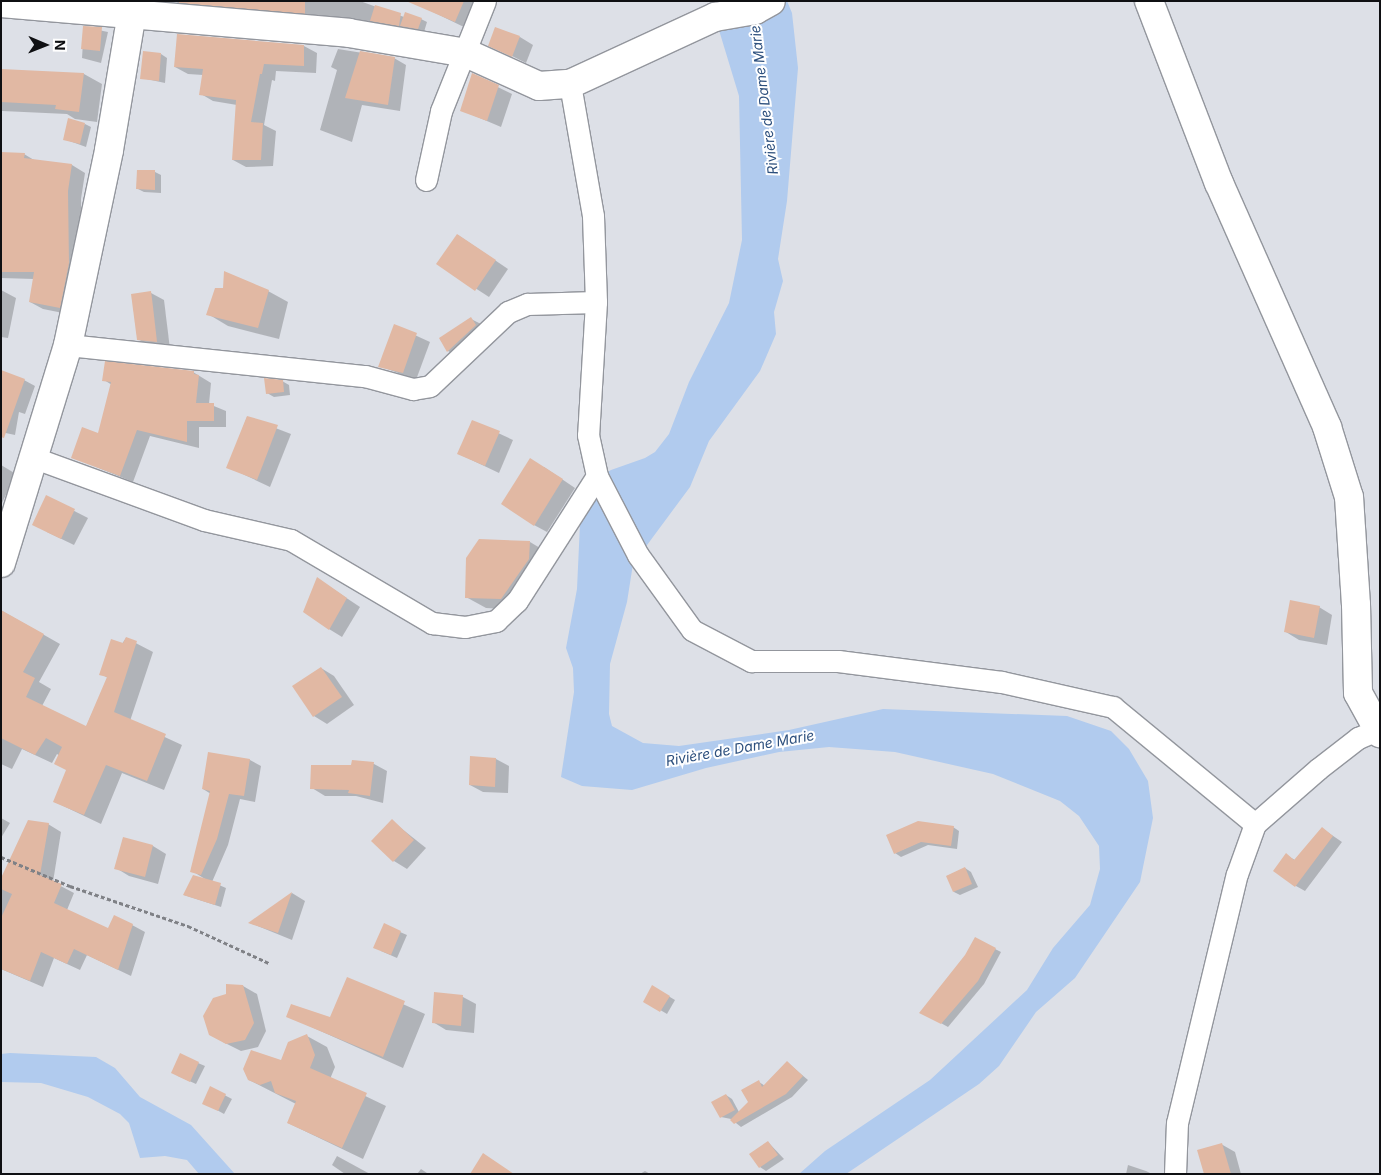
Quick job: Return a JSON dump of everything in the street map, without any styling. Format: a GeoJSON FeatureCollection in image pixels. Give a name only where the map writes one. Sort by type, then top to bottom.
{"type":"FeatureCollection","features":[{"type":"Feature","properties":{"kind":"street"},"geometry":{"type":"LineString","coordinates":[[426,180],[441,111],[466,53],[485,1]]}},
{"type":"Feature","properties":{"kind":"street"},"geometry":{"type":"LineString","coordinates":[[1,3],[133,7],[349,33],[466,53],[539,86],[570,84],[715,17],[755,10],[771,1]]}},
{"type":"Feature","properties":{"kind":"street"},"geometry":{"type":"LineString","coordinates":[[1149,1],[1219,183],[1327,427],[1349,497],[1356,604],[1358,693],[1378,731],[1358,738],[1318,769],[1255,824],[1237,874],[1179,1114],[1175,1174]]}},
{"type":"Feature","properties":{"kind":"street"},"geometry":{"type":"LineString","coordinates":[[1,563],[32,457],[68,345],[109,150],[133,7]]}},
{"type":"Feature","properties":{"kind":"street"},"geometry":{"type":"LineString","coordinates":[[570,84],[593,216],[596,302],[588,435],[597,476],[638,555],[692,630],[751,661],[838,661],[1002,682],[1113,707],[1255,824]]}},
{"type":"Feature","properties":{"kind":"street"},"geometry":{"type":"LineString","coordinates":[[68,345],[365,376],[413,389],[430,386],[508,312],[527,304],[596,302]]}},
{"type":"Feature","properties":{"kind":"street"},"geometry":{"type":"LineString","coordinates":[[32,457],[204,520],[290,540],[432,623],[465,627],[496,621],[517,601],[597,476]]}},
{"type":"Feature","properties":{"kind":"path"},"geometry":{"type":"LineString","coordinates":[[1,858],[70,886],[188,926],[269,963]]}},
{"type":"Feature","properties":{"kind":"water","name":"Rivière de Dame Marie"},"geometry":{"type":"Polygon","coordinates":[[[714,1],[787,1],[792,13],[798,68],[787,201],[778,259],[783,281],[774,312],[776,334],[760,371],[709,441],[690,487],[633,564],[627,602],[610,664],[609,714],[612,726],[643,743],[679,746],[789,730],[883,709],[1067,716],[1111,731],[1129,749],[1148,781],[1153,818],[1140,882],[1075,978],[1036,1012],[999,1066],[979,1084],[846,1174],[799,1174],[825,1151],[930,1080],[1027,990],[1053,948],[1090,905],[1100,869],[1099,846],[1079,816],[1060,801],[993,774],[895,752],[829,747],[779,752],[706,768],[632,790],[582,786],[561,777],[574,692],[573,668],[566,648],[577,589],[581,502],[590,482],[611,470],[645,458],[655,452],[669,434],[689,382],[729,303],[742,240],[739,96],[715,17],[714,1]]]}},
{"type":"Feature","properties":{"kind":"water"},"geometry":{"type":"Polygon","coordinates":[[[1,1054],[96,1057],[115,1068],[140,1097],[191,1125],[235,1174],[199,1174],[187,1160],[165,1156],[140,1158],[129,1123],[120,1114],[88,1097],[41,1083],[1,1082],[1,1054]]]}},
{"type":"Feature","properties":{"kind":"building"},"geometry":{"type":"Polygon","coordinates":[[[179,1],[305,1],[305,14],[179,3],[179,1]]]}},
{"type":"Feature","properties":{"kind":"building"},"geometry":{"type":"Polygon","coordinates":[[[406,1],[464,1],[455,22],[406,1]]]}},
{"type":"Feature","properties":{"kind":"building"},"geometry":{"type":"Polygon","coordinates":[[[375,5],[401,13],[399,26],[370,21],[375,5]]]}},
{"type":"Feature","properties":{"kind":"building"},"geometry":{"type":"Polygon","coordinates":[[[405,12],[422,18],[418,29],[400,26],[405,12]]]}},
{"type":"Feature","properties":{"kind":"building"},"geometry":{"type":"Polygon","coordinates":[[[83,26],[102,27],[100,51],[81,49],[83,26]]]}},
{"type":"Feature","properties":{"kind":"building"},"geometry":{"type":"Polygon","coordinates":[[[495,27],[520,36],[512,57],[488,46],[495,27]]]}},
{"type":"Feature","properties":{"kind":"building"},"geometry":{"type":"Polygon","coordinates":[[[177,34],[304,45],[304,66],[264,64],[262,74],[260,74],[251,122],[263,123],[261,160],[232,160],[236,100],[199,95],[203,69],[174,67],[177,34]]]}},
{"type":"Feature","properties":{"kind":"building"},"geometry":{"type":"Polygon","coordinates":[[[143,51],[161,53],[159,81],[140,79],[143,51]]]}},
{"type":"Feature","properties":{"kind":"building"},"geometry":{"type":"Polygon","coordinates":[[[360,51],[395,57],[388,105],[345,98],[360,51]]]}},
{"type":"Feature","properties":{"kind":"building"},"geometry":{"type":"Polygon","coordinates":[[[1,69],[84,73],[79,112],[55,109],[56,105],[1,102],[1,69]]]}},
{"type":"Feature","properties":{"kind":"building"},"geometry":{"type":"Polygon","coordinates":[[[472,73],[499,85],[487,121],[460,111],[472,73]]]}},
{"type":"Feature","properties":{"kind":"building"},"geometry":{"type":"Polygon","coordinates":[[[68,118],[85,123],[80,144],[63,140],[68,118]]]}},
{"type":"Feature","properties":{"kind":"building"},"geometry":{"type":"Polygon","coordinates":[[[1,152],[25,153],[24,158],[72,164],[68,191],[69,263],[60,308],[29,302],[34,272],[1,272],[1,152]]]}},
{"type":"Feature","properties":{"kind":"building"},"geometry":{"type":"Polygon","coordinates":[[[137,170],[155,170],[155,190],[136,189],[137,170]]]}},
{"type":"Feature","properties":{"kind":"building"},"geometry":{"type":"Polygon","coordinates":[[[457,234],[496,260],[475,291],[436,264],[457,234]]]}},
{"type":"Feature","properties":{"kind":"building"},"geometry":{"type":"Polygon","coordinates":[[[224,271],[269,290],[258,328],[206,315],[215,288],[223,288],[224,271]]]}},
{"type":"Feature","properties":{"kind":"building"},"geometry":{"type":"Polygon","coordinates":[[[151,291],[157,342],[137,340],[131,294],[151,291]]]}},
{"type":"Feature","properties":{"kind":"building"},"geometry":{"type":"Polygon","coordinates":[[[471,317],[476,325],[447,352],[439,338],[471,317]]]}},
{"type":"Feature","properties":{"kind":"building"},"geometry":{"type":"Polygon","coordinates":[[[394,324],[417,333],[403,373],[378,367],[394,324]]]}},
{"type":"Feature","properties":{"kind":"building"},"geometry":{"type":"Polygon","coordinates":[[[105,361],[194,371],[194,374],[199,375],[196,403],[214,403],[214,421],[187,421],[187,442],[137,430],[120,476],[71,458],[82,427],[98,433],[111,382],[102,381],[105,361]]]}},
{"type":"Feature","properties":{"kind":"building"},"geometry":{"type":"Polygon","coordinates":[[[1,370],[25,379],[4,438],[1,437],[1,370]]]}},
{"type":"Feature","properties":{"kind":"building"},"geometry":{"type":"Polygon","coordinates":[[[264,378],[283,380],[284,392],[266,394],[264,378]]]}},
{"type":"Feature","properties":{"kind":"building"},"geometry":{"type":"Polygon","coordinates":[[[247,416],[278,425],[257,480],[226,468],[247,416]]]}},
{"type":"Feature","properties":{"kind":"building"},"geometry":{"type":"Polygon","coordinates":[[[472,420],[500,431],[485,466],[457,454],[472,420]]]}},
{"type":"Feature","properties":{"kind":"building"},"geometry":{"type":"Polygon","coordinates":[[[530,458],[563,479],[534,526],[501,504],[530,458]]]}},
{"type":"Feature","properties":{"kind":"building"},"geometry":{"type":"Polygon","coordinates":[[[46,495],[75,509],[61,539],[32,525],[46,495]]]}},
{"type":"Feature","properties":{"kind":"building"},"geometry":{"type":"Polygon","coordinates":[[[479,539],[530,541],[529,559],[501,599],[465,598],[466,558],[479,539]]]}},
{"type":"Feature","properties":{"kind":"building"},"geometry":{"type":"Polygon","coordinates":[[[317,577],[347,598],[329,630],[303,612],[317,577]]]}},
{"type":"Feature","properties":{"kind":"building"},"geometry":{"type":"Polygon","coordinates":[[[1290,600],[1320,606],[1314,638],[1284,632],[1290,600]]]}},
{"type":"Feature","properties":{"kind":"building"},"geometry":{"type":"Polygon","coordinates":[[[1,610],[44,634],[23,672],[35,678],[26,697],[86,726],[107,677],[99,675],[111,639],[123,643],[126,637],[137,641],[114,712],[166,734],[147,781],[106,765],[84,815],[53,802],[66,770],[54,764],[62,747],[46,738],[35,755],[1,738],[1,610]]]}},
{"type":"Feature","properties":{"kind":"building"},"geometry":{"type":"Polygon","coordinates":[[[321,667],[342,697],[313,717],[292,686],[321,667]]]}},
{"type":"Feature","properties":{"kind":"building"},"geometry":{"type":"Polygon","coordinates":[[[208,752],[250,759],[244,796],[229,794],[217,839],[201,875],[190,872],[210,791],[202,789],[208,752]]]}},
{"type":"Feature","properties":{"kind":"building"},"geometry":{"type":"Polygon","coordinates":[[[470,756],[496,758],[495,787],[469,785],[470,756]]]}},
{"type":"Feature","properties":{"kind":"building"},"geometry":{"type":"Polygon","coordinates":[[[352,760],[374,762],[370,796],[348,793],[349,790],[310,789],[311,765],[351,765],[352,760]]]}},
{"type":"Feature","properties":{"kind":"building"},"geometry":{"type":"Polygon","coordinates":[[[392,819],[414,840],[393,862],[371,841],[392,819]]]}},
{"type":"Feature","properties":{"kind":"building"},"geometry":{"type":"Polygon","coordinates":[[[28,820],[49,823],[40,875],[62,884],[54,903],[108,928],[114,915],[133,924],[118,970],[74,949],[67,964],[41,952],[30,981],[1,969],[1,918],[12,894],[1,889],[1,878],[28,820]]]}},
{"type":"Feature","properties":{"kind":"building"},"geometry":{"type":"Polygon","coordinates":[[[918,821],[954,826],[951,846],[921,842],[894,854],[886,835],[918,821]]]}},
{"type":"Feature","properties":{"kind":"building"},"geometry":{"type":"Polygon","coordinates":[[[1322,827],[1333,836],[1295,887],[1273,871],[1286,853],[1294,860],[1322,827]]]}},
{"type":"Feature","properties":{"kind":"building"},"geometry":{"type":"Polygon","coordinates":[[[123,837],[153,845],[145,877],[114,869],[123,837]]]}},
{"type":"Feature","properties":{"kind":"building"},"geometry":{"type":"Polygon","coordinates":[[[965,867],[972,884],[953,892],[946,876],[965,867]]]}},
{"type":"Feature","properties":{"kind":"building"},"geometry":{"type":"Polygon","coordinates":[[[193,875],[221,883],[215,905],[183,895],[193,875]]]}},
{"type":"Feature","properties":{"kind":"building"},"geometry":{"type":"Polygon","coordinates":[[[292,892],[278,933],[248,923],[292,892]]]}},
{"type":"Feature","properties":{"kind":"building"},"geometry":{"type":"Polygon","coordinates":[[[384,923],[401,931],[391,955],[373,948],[384,923]]]}},
{"type":"Feature","properties":{"kind":"building"},"geometry":{"type":"Polygon","coordinates":[[[975,937],[996,948],[978,981],[941,1024],[919,1013],[965,955],[975,937]]]}},
{"type":"Feature","properties":{"kind":"building"},"geometry":{"type":"Polygon","coordinates":[[[347,977],[405,1001],[383,1057],[286,1017],[291,1004],[330,1017],[347,977]]]}},
{"type":"Feature","properties":{"kind":"building"},"geometry":{"type":"Polygon","coordinates":[[[226,984],[243,985],[254,1023],[245,1040],[226,1044],[209,1035],[203,1016],[213,998],[226,994],[226,984]]]}},
{"type":"Feature","properties":{"kind":"building"},"geometry":{"type":"Polygon","coordinates":[[[652,985],[670,996],[660,1012],[643,1002],[652,985]]]}},
{"type":"Feature","properties":{"kind":"building"},"geometry":{"type":"Polygon","coordinates":[[[434,992],[463,995],[461,1026],[432,1023],[434,992]]]}},
{"type":"Feature","properties":{"kind":"building"},"geometry":{"type":"Polygon","coordinates":[[[307,1034],[315,1055],[310,1068],[367,1093],[342,1148],[287,1123],[296,1101],[275,1093],[271,1081],[260,1085],[248,1080],[243,1069],[251,1050],[281,1060],[288,1042],[307,1034]]]}},
{"type":"Feature","properties":{"kind":"building"},"geometry":{"type":"Polygon","coordinates":[[[180,1053],[199,1062],[190,1082],[171,1073],[180,1053]]]}},
{"type":"Feature","properties":{"kind":"building"},"geometry":{"type":"Polygon","coordinates":[[[787,1061],[803,1076],[786,1094],[734,1124],[730,1120],[748,1102],[741,1090],[759,1080],[762,1087],[787,1061]]]}},
{"type":"Feature","properties":{"kind":"building"},"geometry":{"type":"Polygon","coordinates":[[[210,1086],[226,1094],[218,1111],[202,1104],[210,1086]]]}},
{"type":"Feature","properties":{"kind":"building"},"geometry":{"type":"Polygon","coordinates":[[[726,1094],[735,1110],[720,1118],[711,1102],[726,1094]]]}},
{"type":"Feature","properties":{"kind":"building"},"geometry":{"type":"Polygon","coordinates":[[[768,1141],[778,1155],[759,1168],[749,1154],[768,1141]]]}},
{"type":"Feature","properties":{"kind":"building"},"geometry":{"type":"Polygon","coordinates":[[[1222,1143],[1231,1174],[1204,1174],[1197,1150],[1222,1143]]]}},
{"type":"Feature","properties":{"kind":"building"},"geometry":{"type":"Polygon","coordinates":[[[483,1153],[514,1174],[470,1174],[483,1153]]]}}]}
